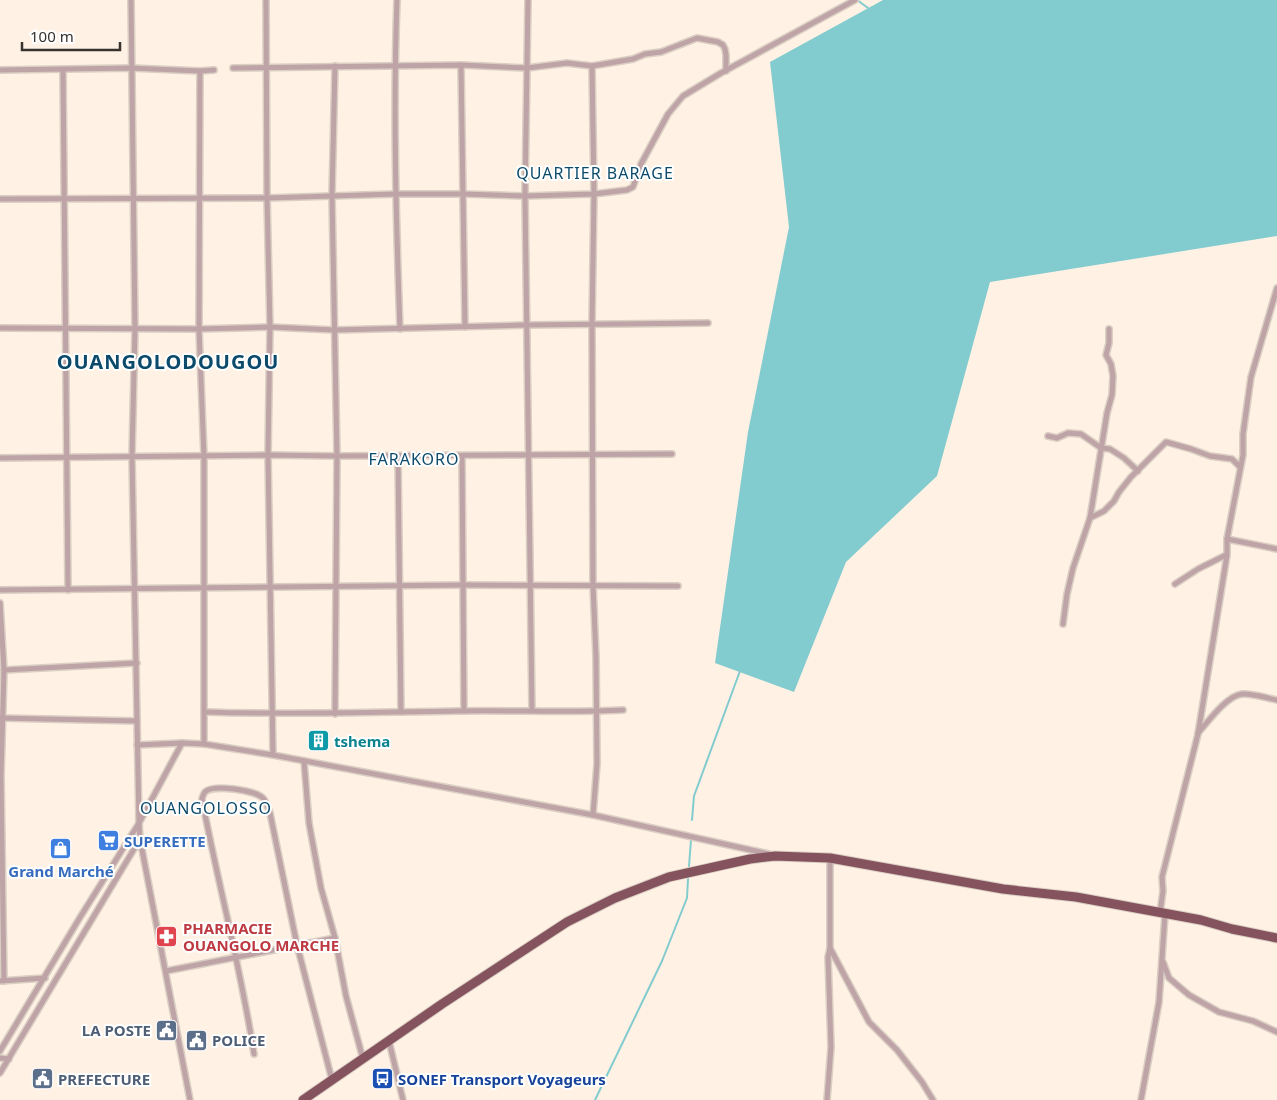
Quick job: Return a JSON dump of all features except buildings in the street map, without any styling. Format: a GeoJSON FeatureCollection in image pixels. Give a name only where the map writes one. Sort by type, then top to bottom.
{"type":"FeatureCollection","features":[{"type":"Feature","properties":{"kind":"highway"},"geometry":{"type":"LineString","coordinates":[[303,1100],[501,965],[575,918],[615,898],[669,877],[775,856],[830,858],[1003,888],[1076,897],[1201,920],[1232,929],[1277,938]]}},
{"type":"Feature","properties":{"kind":"street"},"geometry":{"type":"LineString","coordinates":[[131,0],[130,68],[135,329],[132,458],[139,823],[140,838],[190,1100]]}},
{"type":"Feature","properties":{"kind":"street"},"geometry":{"type":"LineString","coordinates":[[266,0],[270,327],[268,455],[269,588],[273,755]]}},
{"type":"Feature","properties":{"kind":"street"},"geometry":{"type":"LineString","coordinates":[[397,0],[395,66],[396,194],[400,329]]}},
{"type":"Feature","properties":{"kind":"street"},"geometry":{"type":"LineString","coordinates":[[528,0],[525,196],[532,710]]}},
{"type":"Feature","properties":{"kind":"street"},"geometry":{"type":"LineString","coordinates":[[0,199],[134,200],[396,194],[525,196],[594,194],[627,190],[633,187],[641,164],[668,114],[683,96],[855,0]]}},
{"type":"Feature","properties":{"kind":"street"},"geometry":{"type":"LineString","coordinates":[[233,68],[461,65],[527,68],[567,63],[592,66],[661,52],[697,38],[718,42],[723,45],[726,49],[726,71]]}},
{"type":"Feature","properties":{"kind":"street"},"geometry":{"type":"LineString","coordinates":[[461,65],[465,327]]}},
{"type":"Feature","properties":{"kind":"street"},"geometry":{"type":"LineString","coordinates":[[335,66],[332,196],[337,456],[336,714]]}},
{"type":"Feature","properties":{"kind":"street"},"geometry":{"type":"LineString","coordinates":[[592,66],[594,194],[592,325],[593,585],[597,712],[597,764],[594,815]]}},
{"type":"Feature","properties":{"kind":"street"},"geometry":{"type":"LineString","coordinates":[[0,70],[130,68],[214,70]]}},
{"type":"Feature","properties":{"kind":"street"},"geometry":{"type":"LineString","coordinates":[[63,70],[68,590]]}},
{"type":"Feature","properties":{"kind":"street"},"geometry":{"type":"LineString","coordinates":[[200,71],[199,329],[204,456],[206,712],[204,744]]}},
{"type":"Feature","properties":{"kind":"street"},"geometry":{"type":"LineString","coordinates":[[1141,1100],[1159,1002],[1162,959],[1162,877],[1198,734],[1227,555],[1227,539],[1240,467],[1251,377],[1273,296],[1277,288]]}},
{"type":"Feature","properties":{"kind":"street"},"geometry":{"type":"LineString","coordinates":[[0,328],[199,329],[270,327],[335,330],[526,324],[708,323]]}},
{"type":"Feature","properties":{"kind":"street"},"geometry":{"type":"LineString","coordinates":[[1063,624],[1073,568],[1090,518],[1107,413],[1112,395],[1113,376],[1111,364],[1106,356],[1109,343],[1109,329]]}},
{"type":"Feature","properties":{"kind":"street"},"geometry":{"type":"LineString","coordinates":[[1048,436],[1057,438],[1068,433],[1081,434],[1101,448],[1110,449],[1124,458],[1138,471]]}},
{"type":"Feature","properties":{"kind":"street"},"geometry":{"type":"LineString","coordinates":[[1090,518],[1104,511],[1114,501],[1118,492],[1166,442],[1210,456],[1232,459],[1240,467]]}},
{"type":"Feature","properties":{"kind":"street"},"geometry":{"type":"LineString","coordinates":[[0,458],[672,454]]}},
{"type":"Feature","properties":{"kind":"street"},"geometry":{"type":"LineString","coordinates":[[398,456],[401,712]]}},
{"type":"Feature","properties":{"kind":"street"},"geometry":{"type":"LineString","coordinates":[[462,456],[464,711]]}},
{"type":"Feature","properties":{"kind":"street"},"geometry":{"type":"LineString","coordinates":[[1227,539],[1277,549]]}},
{"type":"Feature","properties":{"kind":"street"},"geometry":{"type":"LineString","coordinates":[[1175,584],[1198,569],[1227,555]]}},
{"type":"Feature","properties":{"kind":"street"},"geometry":{"type":"LineString","coordinates":[[0,590],[463,585],[678,586]]}},
{"type":"Feature","properties":{"kind":"street"},"geometry":{"type":"LineString","coordinates":[[0,603],[4,670],[1,776],[2,981],[44,978]]}},
{"type":"Feature","properties":{"kind":"street"},"geometry":{"type":"LineString","coordinates":[[4,670],[137,663]]}},
{"type":"Feature","properties":{"kind":"street"},"geometry":{"type":"LineString","coordinates":[[1198,734],[1219,709],[1236,695],[1244,694],[1277,700]]}},
{"type":"Feature","properties":{"kind":"street"},"geometry":{"type":"LineString","coordinates":[[206,712],[336,714],[532,710],[597,712],[623,710]]}},
{"type":"Feature","properties":{"kind":"street"},"geometry":{"type":"LineString","coordinates":[[2,718],[137,721]]}},
{"type":"Feature","properties":{"kind":"street"},"geometry":{"type":"LineString","coordinates":[[137,744],[182,742],[273,755],[594,815],[775,856]]}},
{"type":"Feature","properties":{"kind":"street"},"geometry":{"type":"LineString","coordinates":[[0,1051],[139,823],[182,742]]}},
{"type":"Feature","properties":{"kind":"street"},"geometry":{"type":"LineString","coordinates":[[304,762],[309,823],[321,888],[335,938],[346,996],[363,1059]]}},
{"type":"Feature","properties":{"kind":"street"},"geometry":{"type":"LineString","coordinates":[[254,1054],[237,957],[217,877],[202,799],[204,792],[210,789],[235,789],[254,792],[264,798],[270,813],[296,945],[332,1080]]}},
{"type":"Feature","properties":{"kind":"street"},"geometry":{"type":"LineString","coordinates":[[0,1073],[140,838]]}},
{"type":"Feature","properties":{"kind":"street"},"geometry":{"type":"LineString","coordinates":[[827,1100],[831,1047],[828,957],[830,948],[830,858]]}},
{"type":"Feature","properties":{"kind":"street"},"geometry":{"type":"LineString","coordinates":[[166,971],[335,938]]}},
{"type":"Feature","properties":{"kind":"street"},"geometry":{"type":"LineString","coordinates":[[830,948],[869,1022],[897,1050],[922,1082],[933,1100]]}},
{"type":"Feature","properties":{"kind":"street"},"geometry":{"type":"LineString","coordinates":[[1162,959],[1169,978],[1189,995],[1219,1012],[1253,1021],[1276,1031]]}},
{"type":"Feature","properties":{"kind":"street"},"geometry":{"type":"LineString","coordinates":[[390,1041],[403,1100]]}},
{"type":"Feature","properties":{"kind":"street"},"geometry":{"type":"LineString","coordinates":[[0,1058],[9,1058]]}},
{"type":"Feature","properties":{"kind":"water"},"geometry":{"type":"Polygon","coordinates":[[[883,0],[1277,0],[1277,236],[990,282],[937,476],[846,562],[794,692],[715,663],[748,432],[789,227],[770,62],[883,0]]]}},
{"type":"Feature","properties":{"kind":"waterway"},"geometry":{"type":"LineString","coordinates":[[857,0],[868,8]]}},
{"type":"Feature","properties":{"kind":"waterway"},"geometry":{"type":"LineString","coordinates":[[692,820],[694,796],[740,671]]}},
{"type":"Feature","properties":{"kind":"waterway"},"geometry":{"type":"LineString","coordinates":[[689,866],[691,840]]}},
{"type":"Feature","properties":{"kind":"waterway"},"geometry":{"type":"LineString","coordinates":[[595,1100],[662,961],[687,898],[688,879]]}},
{"type":"Feature","properties":{"kind":"place","name":"tshema"},"geometry":{"type":"Point","coordinates":[318,741]}},
{"type":"Feature","properties":{"kind":"place","name":"SUPERETTE"},"geometry":{"type":"Point","coordinates":[108,841]}},
{"type":"Feature","properties":{"kind":"place","name":"Grand Marché"},"geometry":{"type":"Point","coordinates":[61,848]}},
{"type":"Feature","properties":{"kind":"place","name":"PHARMACIE OUANGOLO MARCHE"},"geometry":{"type":"Point","coordinates":[167,937]}},
{"type":"Feature","properties":{"kind":"place","name":"LA POSTE"},"geometry":{"type":"Point","coordinates":[167,1030]}},
{"type":"Feature","properties":{"kind":"place","name":"POLICE"},"geometry":{"type":"Point","coordinates":[196,1040]}},
{"type":"Feature","properties":{"kind":"place","name":"PREFECTURE"},"geometry":{"type":"Point","coordinates":[42,1079]}},
{"type":"Feature","properties":{"kind":"place","name":"SONEF Transport Voyageurs"},"geometry":{"type":"Point","coordinates":[382,1079]}},
{"type":"Feature","properties":{"kind":"district","name":"QUARTIER BARAGE"},"geometry":{"type":"Point","coordinates":[595,173]}},
{"type":"Feature","properties":{"kind":"district","name":"OUANGOLODOUGOU"},"geometry":{"type":"Point","coordinates":[168,361]}},
{"type":"Feature","properties":{"kind":"district","name":"FARAKORO"},"geometry":{"type":"Point","coordinates":[414,459]}},
{"type":"Feature","properties":{"kind":"district","name":"OUANGOLOSSO"},"geometry":{"type":"Point","coordinates":[206,808]}}]}
